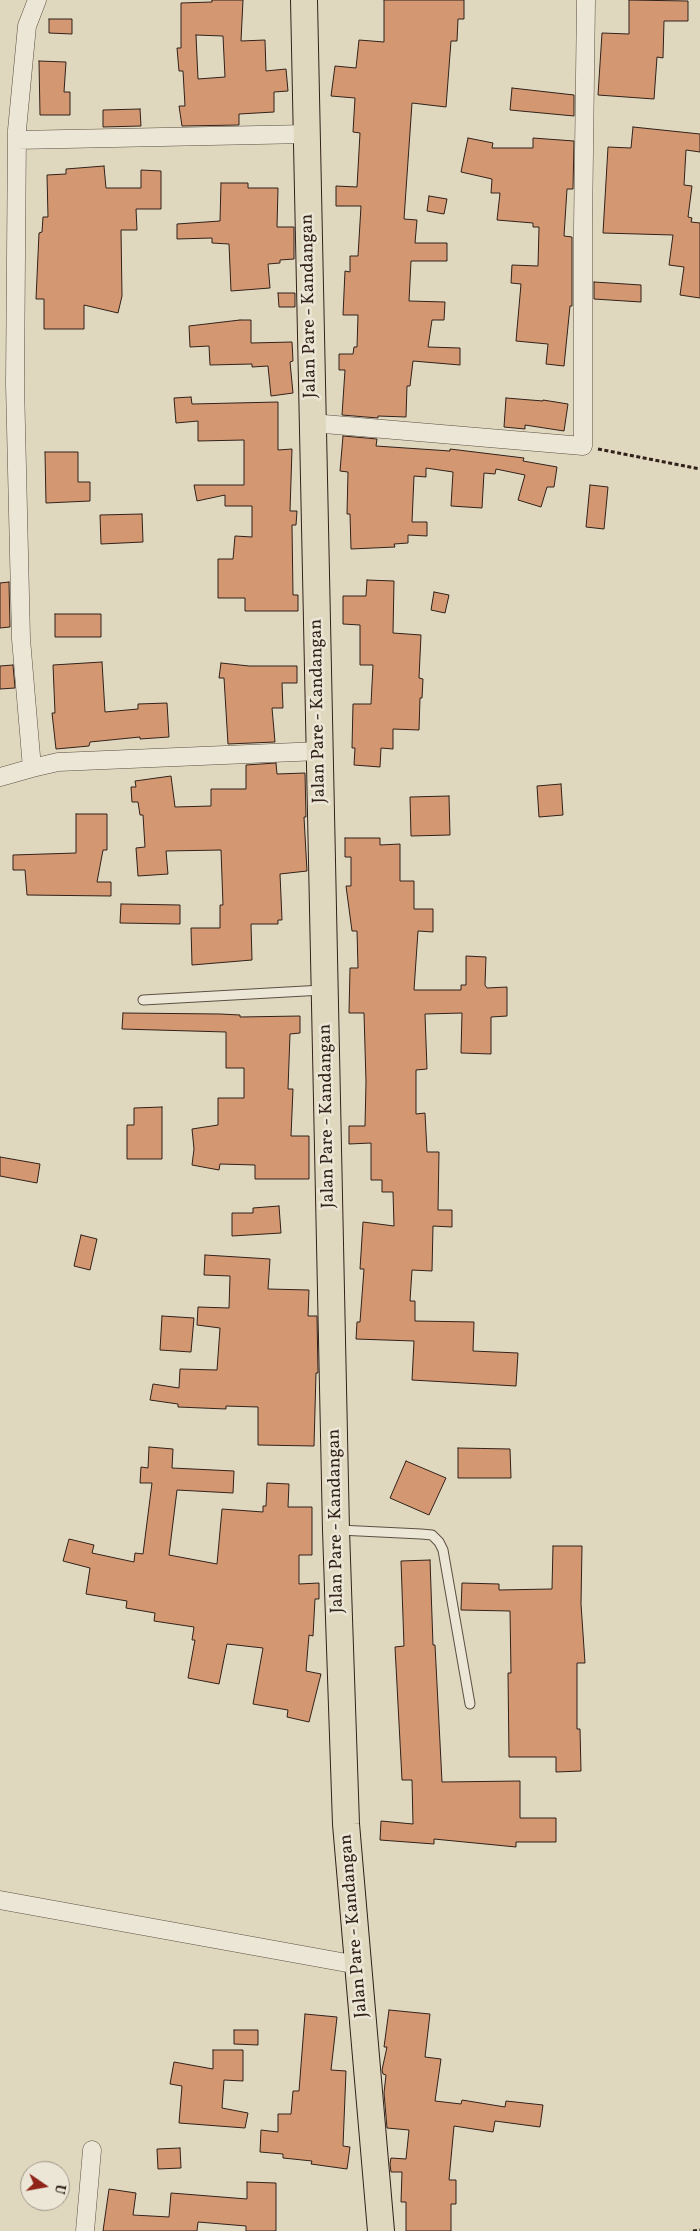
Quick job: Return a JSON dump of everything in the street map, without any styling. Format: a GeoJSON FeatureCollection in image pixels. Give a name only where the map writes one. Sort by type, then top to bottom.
{"type":"FeatureCollection","features":[{"type":"Feature","properties":{"kind":"main road","name":"Jalan Pare - Kandangan"},"geometry":{"type":"LineString","coordinates":[[304,0],[336,1530],[346,1824],[381,2231]]}},
{"type":"Feature","properties":{"kind":"street"},"geometry":{"type":"LineString","coordinates":[[32,768],[21,639],[15,384],[17,140],[25,39],[27,26],[37,0]]}},
{"type":"Feature","properties":{"kind":"street"},"geometry":{"type":"LineString","coordinates":[[312,423],[583,446],[586,0]]}},
{"type":"Feature","properties":{"kind":"street"},"geometry":{"type":"LineString","coordinates":[[17,140],[307,134]]}},
{"type":"Feature","properties":{"kind":"street"},"geometry":{"type":"LineString","coordinates":[[0,777],[58,762],[320,751]]}},
{"type":"Feature","properties":{"kind":"street"},"geometry":{"type":"LineString","coordinates":[[0,1900],[358,1965]]}},
{"type":"Feature","properties":{"kind":"street"},"geometry":{"type":"LineString","coordinates":[[85,2231],[92,2150]]}},
{"type":"Feature","properties":{"kind":"lane"},"geometry":{"type":"LineString","coordinates":[[143,1000],[325,990]]}},
{"type":"Feature","properties":{"kind":"lane"},"geometry":{"type":"LineString","coordinates":[[336,1530],[432,1535],[439,1542],[443,1550],[470,1704]]}},
{"type":"Feature","properties":{"kind":"path"},"geometry":{"type":"LineString","coordinates":[[583,446],[700,469]]}},
{"type":"Feature","properties":{"kind":"path"},"geometry":{"type":"LineString","coordinates":[[693,2231],[700,2230]]}},
{"type":"Feature","properties":{"kind":"building"},"geometry":{"type":"Polygon","coordinates":[[[212,0],[243,0],[241,41],[265,40],[266,71],[286,69],[288,91],[274,92],[274,112],[239,114],[239,125],[182,126],[179,106],[185,106],[183,71],[179,71],[177,48],[181,48],[181,3],[212,2],[212,0]],[[196,35],[198,79],[225,77],[223,36],[196,35]]]}},
{"type":"Feature","properties":{"kind":"building"},"geometry":{"type":"Polygon","coordinates":[[[384,0],[464,0],[464,19],[458,19],[457,41],[451,41],[446,107],[412,103],[404,219],[417,220],[415,243],[447,243],[447,261],[411,261],[409,301],[445,302],[444,320],[432,320],[428,347],[460,348],[460,365],[413,361],[410,386],[407,386],[406,417],[378,416],[378,418],[342,415],[345,370],[339,370],[339,354],[353,354],[354,347],[357,347],[358,315],[343,315],[345,271],[350,272],[350,256],[358,256],[361,206],[336,206],[336,186],[357,187],[360,133],[353,132],[355,98],[331,96],[335,66],[356,68],[359,40],[384,42],[384,0]]]}},
{"type":"Feature","properties":{"kind":"building"},"geometry":{"type":"Polygon","coordinates":[[[629,0],[688,1],[688,21],[664,21],[663,58],[657,57],[654,99],[598,95],[602,33],[629,34],[629,0]]]}},
{"type":"Feature","properties":{"kind":"building"},"geometry":{"type":"Polygon","coordinates":[[[49,19],[72,19],[72,34],[49,33],[49,19]]]}},
{"type":"Feature","properties":{"kind":"building"},"geometry":{"type":"Polygon","coordinates":[[[39,61],[66,62],[64,92],[70,92],[70,115],[40,115],[39,61]]]}},
{"type":"Feature","properties":{"kind":"building"},"geometry":{"type":"Polygon","coordinates":[[[512,88],[574,95],[574,116],[510,110],[512,88]]]}},
{"type":"Feature","properties":{"kind":"building"},"geometry":{"type":"Polygon","coordinates":[[[140,109],[141,126],[103,127],[103,110],[140,109]]]}},
{"type":"Feature","properties":{"kind":"building"},"geometry":{"type":"Polygon","coordinates":[[[633,127],[700,134],[700,152],[686,150],[684,185],[692,186],[688,217],[692,218],[691,222],[700,223],[700,298],[680,295],[684,267],[669,265],[673,235],[603,233],[608,147],[631,148],[633,127]]]}},
{"type":"Feature","properties":{"kind":"building"},"geometry":{"type":"Polygon","coordinates":[[[468,138],[493,143],[492,148],[533,148],[533,138],[574,141],[573,189],[567,189],[564,236],[572,237],[572,306],[570,306],[564,366],[546,364],[548,344],[516,341],[521,284],[511,283],[512,265],[538,266],[539,227],[533,227],[533,223],[497,220],[500,193],[491,193],[492,179],[461,172],[468,138]]]}},
{"type":"Feature","properties":{"kind":"building"},"geometry":{"type":"Polygon","coordinates":[[[104,166],[106,188],[141,188],[141,170],[161,171],[161,209],[136,209],[137,230],[121,230],[122,296],[118,313],[84,305],[84,329],[44,329],[44,299],[36,299],[39,233],[42,232],[43,217],[48,217],[47,175],[66,174],[66,169],[104,166]]]}},
{"type":"Feature","properties":{"kind":"building"},"geometry":{"type":"Polygon","coordinates":[[[221,183],[248,183],[248,188],[278,188],[277,227],[294,227],[294,259],[280,260],[280,263],[268,264],[270,288],[231,291],[229,244],[212,243],[212,238],[177,239],[177,224],[220,221],[221,183]]]}},
{"type":"Feature","properties":{"kind":"building"},"geometry":{"type":"Polygon","coordinates":[[[429,196],[447,199],[444,214],[427,211],[429,196]]]}},
{"type":"Feature","properties":{"kind":"building"},"geometry":{"type":"Polygon","coordinates":[[[594,282],[641,285],[641,302],[594,299],[594,282]]]}},
{"type":"Feature","properties":{"kind":"building"},"geometry":{"type":"Polygon","coordinates":[[[278,293],[295,293],[295,307],[279,307],[278,293]]]}},
{"type":"Feature","properties":{"kind":"building"},"geometry":{"type":"Polygon","coordinates":[[[251,320],[251,343],[292,342],[293,361],[290,362],[293,393],[271,396],[268,366],[252,367],[252,364],[210,365],[209,346],[190,347],[189,326],[251,320]]]}},
{"type":"Feature","properties":{"kind":"building"},"geometry":{"type":"Polygon","coordinates":[[[191,397],[192,404],[278,402],[278,450],[292,449],[290,511],[297,511],[296,525],[292,525],[293,595],[298,595],[298,611],[245,611],[245,598],[218,598],[218,559],[233,559],[235,536],[252,537],[252,506],[225,506],[225,495],[197,501],[194,485],[244,485],[244,440],[198,441],[198,421],[176,423],[174,398],[191,397]]]}},
{"type":"Feature","properties":{"kind":"building"},"geometry":{"type":"Polygon","coordinates":[[[506,398],[543,400],[568,404],[564,431],[525,425],[525,429],[504,427],[506,398]]]}},
{"type":"Feature","properties":{"kind":"building"},"geometry":{"type":"Polygon","coordinates":[[[343,436],[377,439],[376,446],[450,451],[450,449],[524,458],[523,461],[557,467],[554,487],[547,487],[541,507],[518,500],[525,475],[496,469],[495,474],[484,473],[482,508],[451,506],[453,472],[426,468],[426,477],[414,476],[412,522],[427,522],[427,536],[408,535],[408,543],[394,544],[395,547],[351,549],[350,514],[347,514],[348,472],[340,471],[343,436]]]}},
{"type":"Feature","properties":{"kind":"building"},"geometry":{"type":"Polygon","coordinates":[[[45,452],[78,452],[78,482],[90,482],[90,501],[46,503],[45,452]]]}},
{"type":"Feature","properties":{"kind":"building"},"geometry":{"type":"Polygon","coordinates":[[[590,485],[608,487],[604,529],[586,527],[590,485]]]}},
{"type":"Feature","properties":{"kind":"building"},"geometry":{"type":"Polygon","coordinates":[[[142,514],[143,542],[101,544],[100,515],[142,514]]]}},
{"type":"Feature","properties":{"kind":"building"},"geometry":{"type":"Polygon","coordinates":[[[367,580],[394,581],[393,633],[421,635],[419,678],[423,679],[422,698],[420,698],[419,730],[393,729],[393,749],[381,748],[380,767],[354,765],[355,748],[352,748],[353,704],[371,704],[373,665],[360,665],[360,625],[343,624],[343,596],[366,596],[367,580]]]}},
{"type":"Feature","properties":{"kind":"building"},"geometry":{"type":"Polygon","coordinates":[[[9,582],[10,627],[0,628],[0,583],[9,582]]]}},
{"type":"Feature","properties":{"kind":"building"},"geometry":{"type":"Polygon","coordinates":[[[434,592],[449,595],[445,613],[431,610],[434,592]]]}},
{"type":"Feature","properties":{"kind":"building"},"geometry":{"type":"Polygon","coordinates":[[[55,614],[101,614],[101,637],[55,637],[55,614]]]}},
{"type":"Feature","properties":{"kind":"building"},"geometry":{"type":"Polygon","coordinates":[[[102,662],[105,712],[138,709],[138,704],[167,703],[169,737],[140,739],[140,737],[90,742],[89,746],[56,749],[52,713],[55,713],[53,665],[102,662]]]}},
{"type":"Feature","properties":{"kind":"building"},"geometry":{"type":"Polygon","coordinates":[[[221,663],[249,666],[297,666],[297,683],[282,683],[283,708],[272,708],[275,742],[228,744],[224,678],[219,678],[221,663]]]}},
{"type":"Feature","properties":{"kind":"building"},"geometry":{"type":"Polygon","coordinates":[[[13,665],[15,688],[0,689],[0,666],[13,665]]]}},
{"type":"Feature","properties":{"kind":"building"},"geometry":{"type":"Polygon","coordinates":[[[276,763],[277,774],[305,773],[306,817],[304,817],[307,871],[280,874],[282,920],[278,920],[278,924],[251,924],[252,960],[192,965],[191,928],[220,928],[220,905],[223,905],[221,850],[166,851],[168,874],[138,876],[136,848],[145,847],[143,815],[140,815],[138,802],[132,802],[131,787],[136,787],[135,781],[171,776],[175,807],[211,806],[211,789],[246,789],[246,765],[276,763]]]}},
{"type":"Feature","properties":{"kind":"building"},"geometry":{"type":"Polygon","coordinates":[[[561,784],[563,815],[539,817],[537,786],[561,784]]]}},
{"type":"Feature","properties":{"kind":"building"},"geometry":{"type":"Polygon","coordinates":[[[449,796],[450,835],[411,836],[410,797],[449,796]]]}},
{"type":"Feature","properties":{"kind":"building"},"geometry":{"type":"Polygon","coordinates":[[[76,814],[107,814],[107,850],[103,850],[97,882],[111,882],[111,896],[27,895],[25,870],[13,870],[13,855],[76,853],[76,814]]]}},
{"type":"Feature","properties":{"kind":"building"},"geometry":{"type":"Polygon","coordinates":[[[345,838],[380,838],[380,845],[400,844],[400,881],[414,881],[414,909],[433,909],[433,932],[418,931],[414,990],[461,990],[461,985],[466,985],[466,956],[486,957],[485,985],[487,988],[507,987],[507,1016],[491,1017],[491,1054],[461,1053],[462,1013],[425,1014],[427,1069],[416,1070],[416,1114],[425,1113],[427,1152],[439,1152],[438,1210],[452,1210],[452,1227],[433,1226],[432,1271],[412,1270],[410,1301],[415,1301],[415,1321],[474,1322],[473,1351],[518,1353],[516,1386],[412,1380],[414,1341],[356,1339],[357,1322],[360,1322],[364,1269],[360,1269],[363,1222],[394,1226],[393,1192],[382,1192],[382,1180],[371,1180],[371,1143],[349,1144],[349,1126],[365,1126],[366,1082],[364,1013],[349,1013],[350,968],[358,968],[357,931],[352,931],[346,886],[351,886],[351,857],[345,857],[345,838]]]}},
{"type":"Feature","properties":{"kind":"building"},"geometry":{"type":"Polygon","coordinates":[[[121,904],[180,905],[180,924],[120,923],[121,904]]]}},
{"type":"Feature","properties":{"kind":"building"},"geometry":{"type":"Polygon","coordinates":[[[123,1013],[220,1014],[240,1015],[240,1017],[300,1016],[300,1033],[290,1034],[288,1089],[293,1089],[291,1136],[309,1136],[309,1179],[255,1179],[255,1165],[220,1164],[219,1170],[192,1165],[194,1149],[192,1129],[218,1125],[218,1098],[244,1098],[244,1068],[226,1068],[226,1032],[122,1029],[123,1013]]]}},
{"type":"Feature","properties":{"kind":"building"},"geometry":{"type":"Polygon","coordinates":[[[162,1107],[162,1159],[127,1159],[127,1125],[134,1125],[134,1108],[162,1107]]]}},
{"type":"Feature","properties":{"kind":"building"},"geometry":{"type":"Polygon","coordinates":[[[0,1157],[40,1164],[37,1183],[0,1176],[0,1157]]]}},
{"type":"Feature","properties":{"kind":"building"},"geometry":{"type":"Polygon","coordinates":[[[279,1206],[281,1233],[232,1236],[232,1213],[253,1213],[253,1208],[279,1206]]]}},
{"type":"Feature","properties":{"kind":"building"},"geometry":{"type":"Polygon","coordinates":[[[81,1235],[97,1239],[90,1270],[74,1266],[81,1235]]]}},
{"type":"Feature","properties":{"kind":"building"},"geometry":{"type":"Polygon","coordinates":[[[205,1255],[270,1259],[268,1289],[309,1290],[308,1316],[317,1316],[318,1373],[316,1373],[314,1446],[258,1445],[258,1407],[226,1406],[226,1409],[178,1407],[178,1404],[150,1400],[153,1384],[179,1388],[180,1369],[217,1370],[220,1328],[197,1325],[198,1307],[229,1308],[230,1276],[204,1275],[205,1255]]]}},
{"type":"Feature","properties":{"kind":"building"},"geometry":{"type":"Polygon","coordinates":[[[162,1316],[194,1318],[191,1352],[160,1350],[162,1316]]]}},
{"type":"Feature","properties":{"kind":"building"},"geometry":{"type":"Polygon","coordinates":[[[149,1447],[173,1449],[172,1468],[234,1471],[233,1493],[177,1490],[169,1555],[217,1564],[222,1509],[263,1512],[263,1506],[266,1506],[267,1483],[289,1484],[288,1507],[312,1507],[312,1555],[299,1555],[299,1584],[319,1583],[319,1599],[315,1599],[313,1636],[309,1635],[306,1671],[321,1674],[309,1722],[287,1717],[288,1710],[253,1704],[263,1648],[227,1644],[219,1684],[188,1678],[195,1640],[192,1640],[194,1627],[154,1621],[155,1613],[126,1608],[127,1601],[86,1594],[90,1568],[63,1561],[69,1539],[94,1545],[92,1553],[134,1562],[135,1553],[143,1554],[152,1483],[140,1483],[141,1467],[148,1468],[149,1447]]]}},
{"type":"Feature","properties":{"kind":"building"},"geometry":{"type":"Polygon","coordinates":[[[458,1448],[510,1449],[511,1478],[458,1478],[458,1448]]]}},
{"type":"Feature","properties":{"kind":"building"},"geometry":{"type":"Polygon","coordinates":[[[406,1461],[446,1478],[429,1515],[390,1498],[406,1461]]]}},
{"type":"Feature","properties":{"kind":"building"},"geometry":{"type":"Polygon","coordinates":[[[553,1546],[582,1546],[581,1604],[585,1663],[577,1663],[577,1729],[580,1729],[581,1771],[556,1772],[556,1757],[509,1757],[508,1673],[511,1673],[510,1611],[461,1610],[462,1583],[499,1584],[499,1590],[552,1589],[553,1546]]]}},
{"type":"Feature","properties":{"kind":"building"},"geometry":{"type":"Polygon","coordinates":[[[430,1560],[433,1645],[435,1645],[442,1782],[520,1781],[520,1818],[556,1818],[556,1842],[516,1842],[516,1847],[434,1839],[434,1844],[380,1840],[381,1821],[413,1824],[412,1780],[402,1780],[395,1647],[404,1646],[401,1561],[430,1560]]]}},
{"type":"Feature","properties":{"kind":"building"},"geometry":{"type":"Polygon","coordinates":[[[389,2010],[430,2014],[425,2057],[441,2059],[435,2101],[461,2104],[462,2100],[505,2107],[506,2101],[543,2105],[540,2127],[495,2121],[493,2132],[454,2126],[449,2180],[456,2180],[456,2204],[451,2204],[451,2231],[406,2231],[406,2202],[401,2202],[402,2172],[391,2172],[390,2164],[391,2158],[406,2159],[409,2130],[387,2128],[384,2093],[386,2075],[383,2074],[382,2070],[387,2047],[384,2047],[389,2010]]]}},
{"type":"Feature","properties":{"kind":"building"},"geometry":{"type":"Polygon","coordinates":[[[305,2014],[337,2017],[331,2070],[346,2071],[343,2146],[350,2147],[347,2169],[311,2164],[312,2161],[283,2158],[283,2154],[260,2152],[261,2130],[278,2132],[278,2114],[291,2114],[293,2091],[299,2091],[305,2014]]]}},
{"type":"Feature","properties":{"kind":"building"},"geometry":{"type":"Polygon","coordinates":[[[234,2030],[258,2030],[258,2045],[234,2044],[234,2030]]]}},
{"type":"Feature","properties":{"kind":"building"},"geometry":{"type":"Polygon","coordinates":[[[213,2050],[243,2050],[243,2081],[224,2080],[222,2108],[248,2113],[245,2128],[179,2123],[182,2086],[170,2084],[174,2062],[213,2069],[213,2050]]]}},
{"type":"Feature","properties":{"kind":"building"},"geometry":{"type":"Polygon","coordinates":[[[180,2148],[181,2168],[158,2169],[157,2149],[180,2148]]]}},
{"type":"Feature","properties":{"kind":"building"},"geometry":{"type":"Polygon","coordinates":[[[247,2182],[276,2183],[276,2231],[246,2231],[246,2226],[198,2222],[197,2231],[103,2231],[109,2189],[136,2193],[133,2215],[169,2217],[171,2193],[247,2199],[247,2182]]]}}]}
